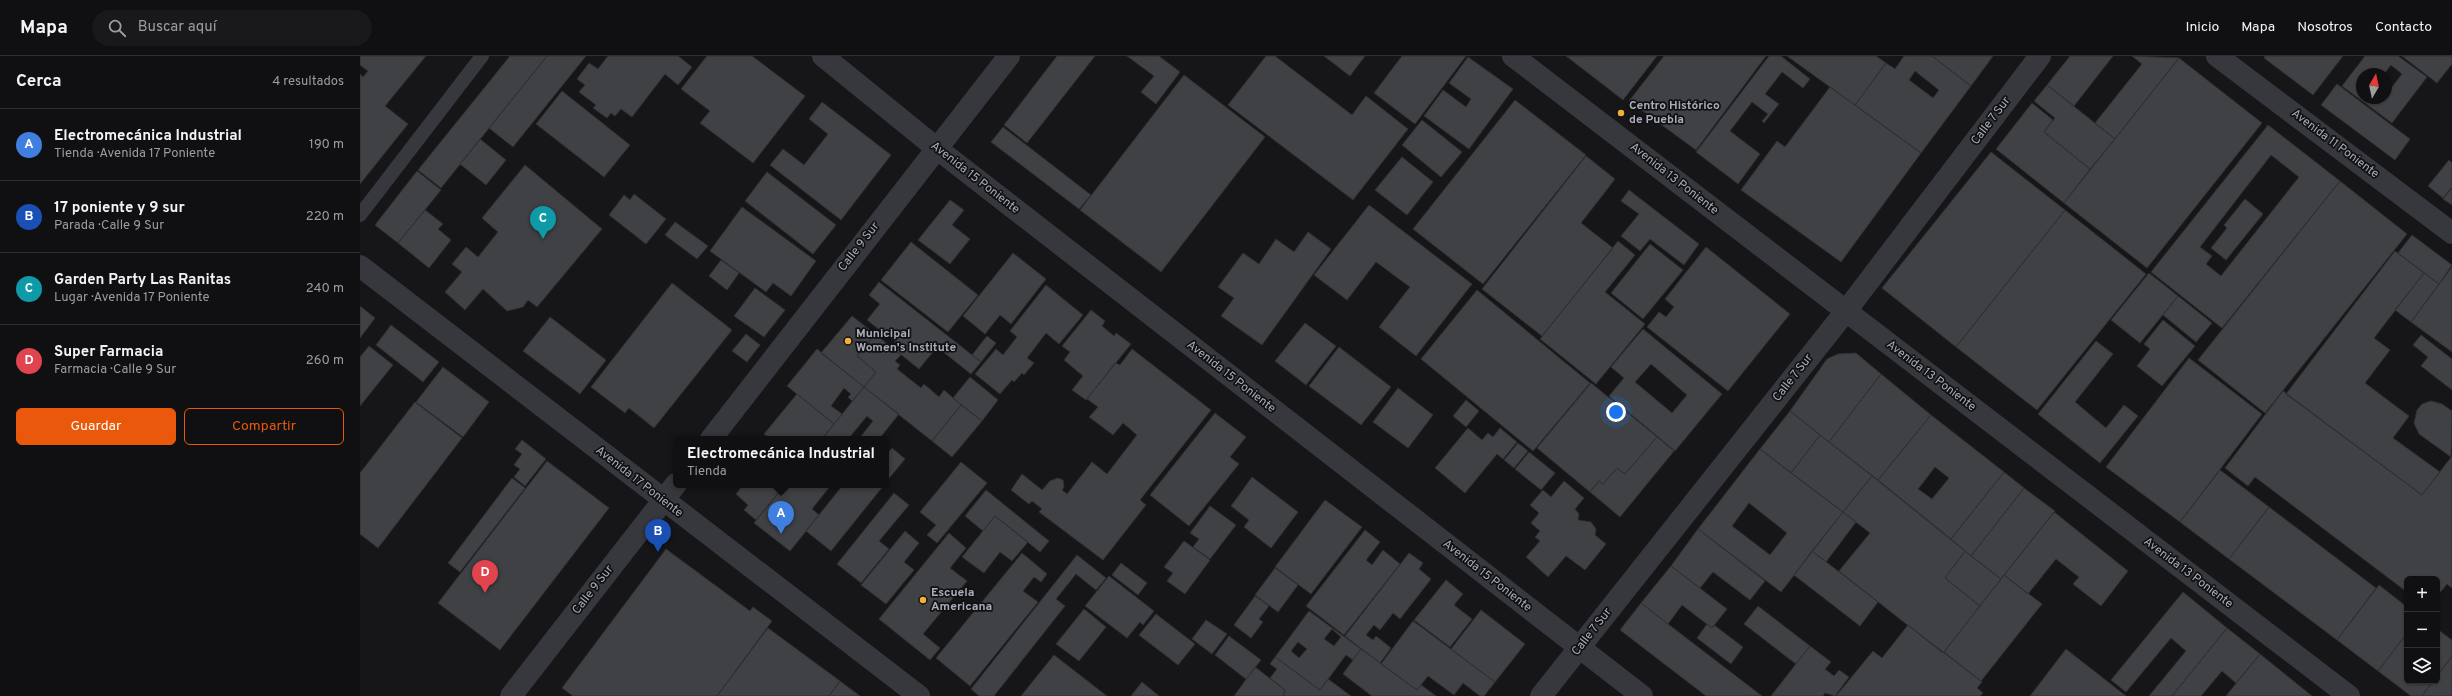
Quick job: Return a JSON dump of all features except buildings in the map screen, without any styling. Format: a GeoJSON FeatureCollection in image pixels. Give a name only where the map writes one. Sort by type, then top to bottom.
{"type":"FeatureCollection","features":[{"type":"Feature","properties":{"kind":"street","name":"Avenida 15 Poniente"},"geometry":{"type":"LineString","coordinates":[[823,56],[935,147],[1642,696]]}},
{"type":"Feature","properties":{"kind":"street","name":"Calle 9 Sur"},"geometry":{"type":"LineString","coordinates":[[713,436],[935,147],[1008,56]]}},
{"type":"Feature","properties":{"kind":"street","name":"Avenida 13 Poniente"},"geometry":{"type":"LineString","coordinates":[[1514,56],[2349,696]]}},
{"type":"Feature","properties":{"kind":"street","name":"Calle 7 Sur"},"geometry":{"type":"LineString","coordinates":[[1541,696],[1846,311],[2040,56]]}},
{"type":"Feature","properties":{"kind":"street","name":"Avenida 11 Poniente"},"geometry":{"type":"LineString","coordinates":[[2217,56],[2452,233]]}},
{"type":"Feature","properties":{"kind":"street","name":"Avenida 17 Poniente"},"geometry":{"type":"LineString","coordinates":[[360,266],[670,492],[919,696]]}},
{"type":"Feature","properties":{"kind":"street","name":"Calle 9 Sur"},"geometry":{"type":"LineString","coordinates":[[510,696],[670,492]]}},
{"type":"Feature","properties":{"kind":"lane"},"geometry":{"type":"LineString","coordinates":[[360,215],[482,56]]}},
{"type":"Feature","properties":{"kind":"place","name":"Centro Histórico de Puebla"},"geometry":{"type":"Point","coordinates":[1621,113]}},
{"type":"Feature","properties":{"kind":"place","name":"Garden Party Las Ranitas"},"geometry":{"type":"Point","coordinates":[543,239]}},
{"type":"Feature","properties":{"kind":"place","name":"Municipal Women's Institute"},"geometry":{"type":"Point","coordinates":[848,341]}},
{"type":"Feature","properties":{"kind":"place","name":"Electromecánica Industrial"},"geometry":{"type":"Point","coordinates":[781,534]}},
{"type":"Feature","properties":{"kind":"place","name":"17 poniente y 9 sur"},"geometry":{"type":"Point","coordinates":[658,552]}},
{"type":"Feature","properties":{"kind":"place","name":"Super Farmacia"},"geometry":{"type":"Point","coordinates":[485,593]}},
{"type":"Feature","properties":{"kind":"place","name":"Escuela Americana"},"geometry":{"type":"Point","coordinates":[923,600]}}]}
